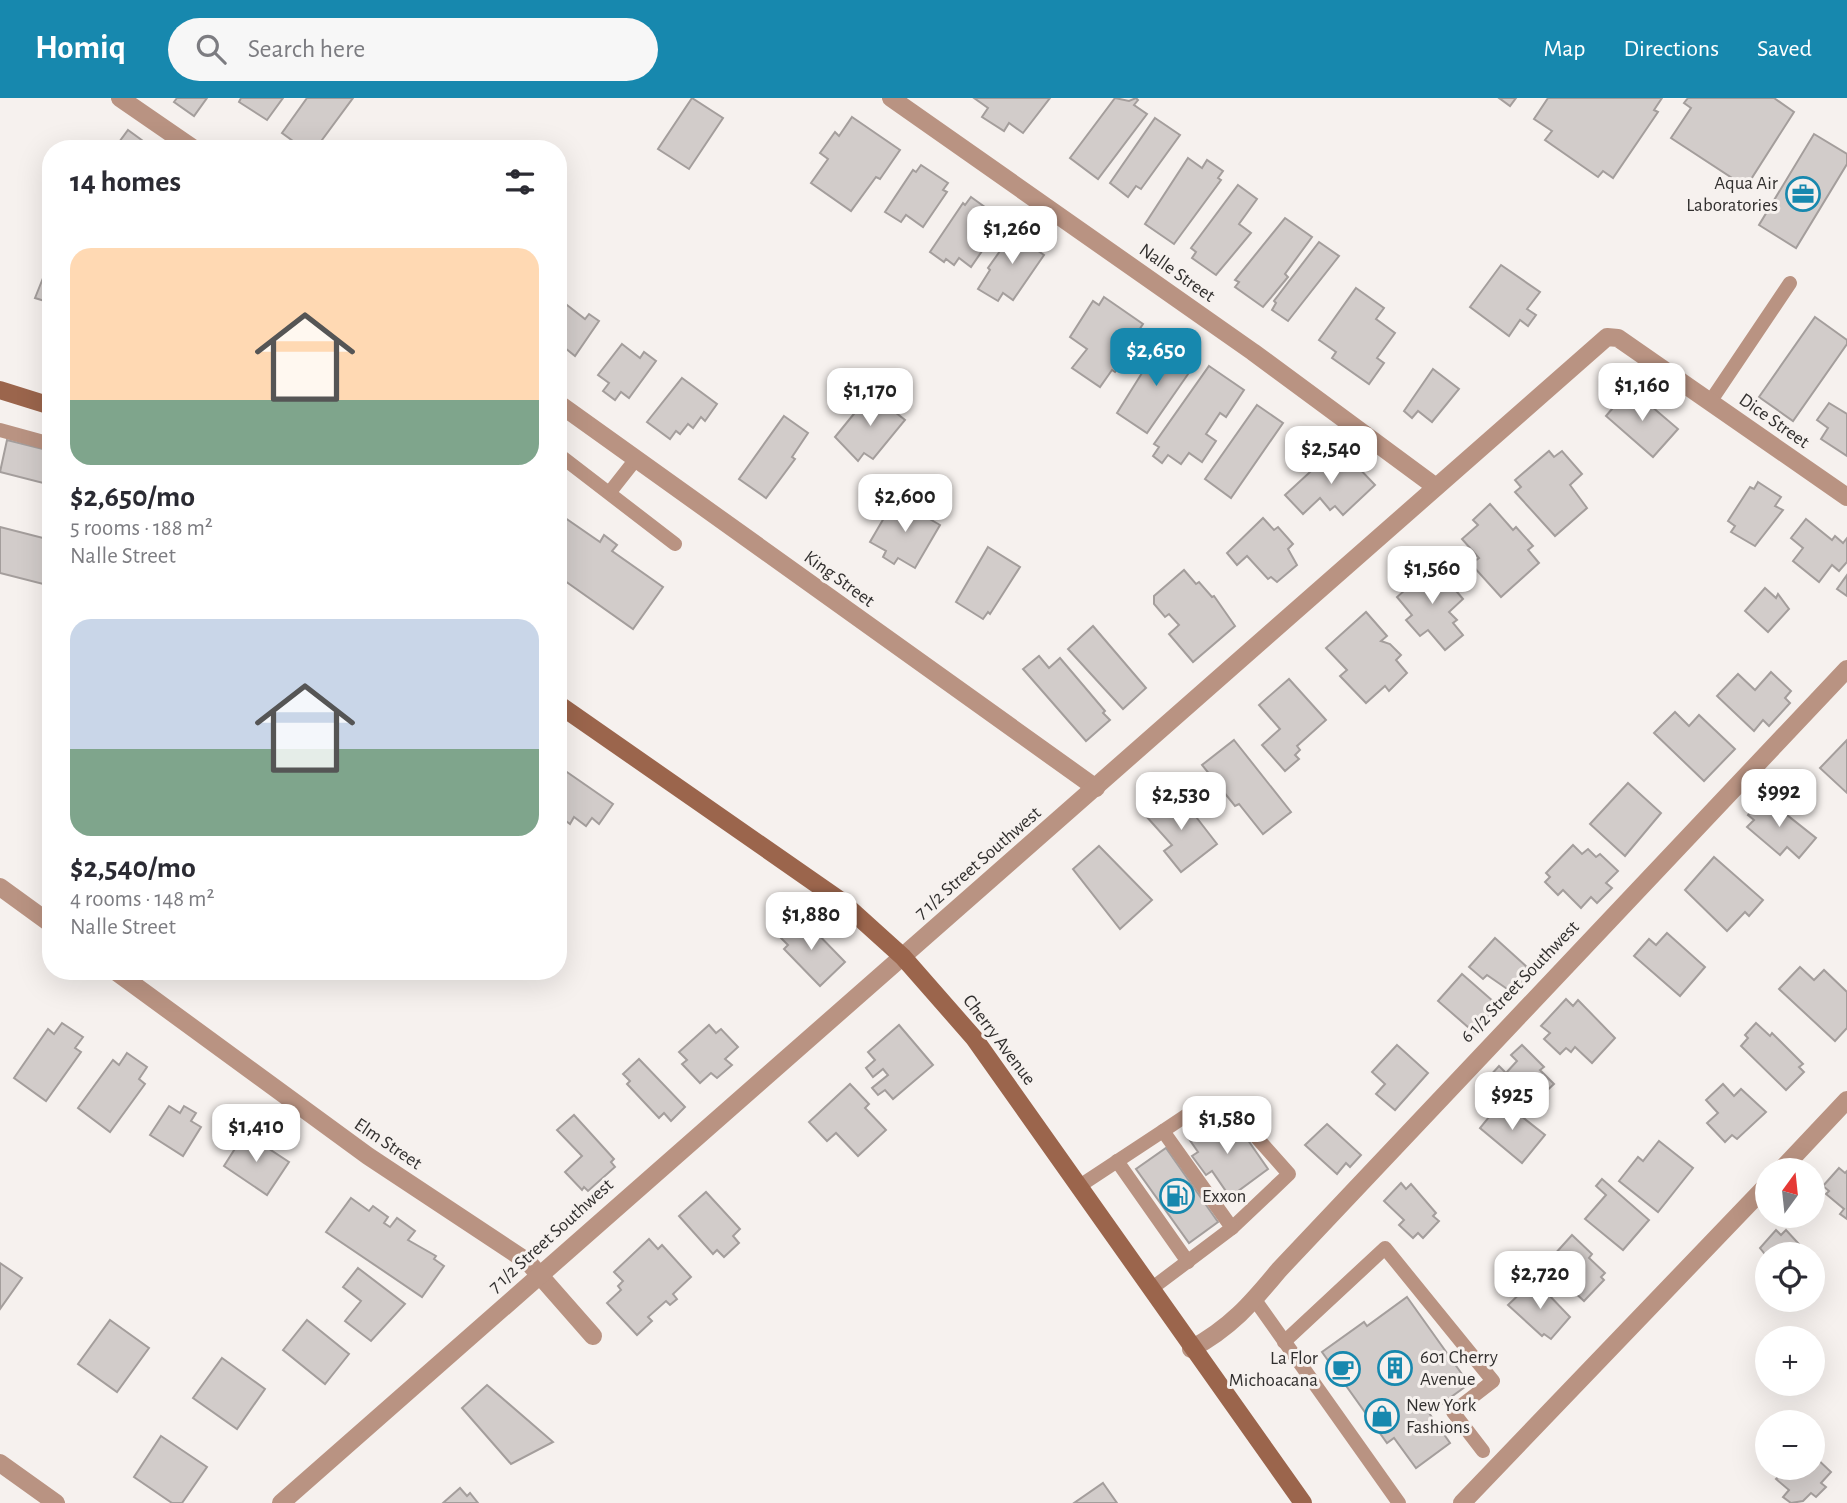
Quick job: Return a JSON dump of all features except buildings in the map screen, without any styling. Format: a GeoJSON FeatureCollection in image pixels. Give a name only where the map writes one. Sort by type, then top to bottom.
{"type":"FeatureCollection","features":[{"type":"Feature","properties":{"kind":"main road"},"geometry":{"type":"LineString","coordinates":[[0,390],[42,403]]}},
{"type":"Feature","properties":{"kind":"main road","name":"Cherry Avenue"},"geometry":{"type":"LineString","coordinates":[[567,710],[841,901],[903,957],[974,1038],[1191,1349],[1303,1503]]}},
{"type":"Feature","properties":{"kind":"street"},"geometry":{"type":"LineString","coordinates":[[120,98],[181,140]]}},
{"type":"Feature","properties":{"kind":"street","name":"Nalle Street"},"geometry":{"type":"LineString","coordinates":[[891,98],[1253,352],[1436,487]]}},
{"type":"Feature","properties":{"kind":"street","name":"7 1/2 Street Southwest"},"geometry":{"type":"LineString","coordinates":[[281,1503],[1607,337]]}},
{"type":"Feature","properties":{"kind":"street","name":"Dice Street"},"geometry":{"type":"LineString","coordinates":[[1607,337],[1618,338],[1847,497]]}},
{"type":"Feature","properties":{"kind":"street","name":"King Street"},"geometry":{"type":"LineString","coordinates":[[567,409],[1096,788]]}},
{"type":"Feature","properties":{"kind":"street","name":"6 1/2 Street Southwest"},"geometry":{"type":"LineString","coordinates":[[1191,1349],[1223,1332],[1255,1300],[1279,1270],[1462,1073],[1847,669]]}},
{"type":"Feature","properties":{"kind":"street"},"geometry":{"type":"LineString","coordinates":[[0,887],[42,917]]}},
{"type":"Feature","properties":{"kind":"street","name":"Elm Street"},"geometry":{"type":"LineString","coordinates":[[127,980],[357,1149],[528,1262],[593,1336]]}},
{"type":"Feature","properties":{"kind":"street"},"geometry":{"type":"LineString","coordinates":[[1792,1158],[1847,1100]]}},
{"type":"Feature","properties":{"kind":"street"},"geometry":{"type":"LineString","coordinates":[[1462,1503],[1755,1198]]}},
{"type":"Feature","properties":{"kind":"street"},"geometry":{"type":"LineString","coordinates":[[0,1463],[56,1503]]}},
{"type":"Feature","properties":{"kind":"lane"},"geometry":{"type":"LineString","coordinates":[[1710,402],[1790,283]]}},
{"type":"Feature","properties":{"kind":"lane"},"geometry":{"type":"LineString","coordinates":[[0,430],[42,442]]}},
{"type":"Feature","properties":{"kind":"lane"},"geometry":{"type":"LineString","coordinates":[[610,492],[636,459]]}},
{"type":"Feature","properties":{"kind":"lane"},"geometry":{"type":"LineString","coordinates":[[567,461],[675,544]]}},
{"type":"Feature","properties":{"kind":"lane"},"geometry":{"type":"LineString","coordinates":[[1078,1187],[1199,1107],[1227,1104],[1289,1174],[1232,1228],[1151,1289]]}},
{"type":"Feature","properties":{"kind":"lane"},"geometry":{"type":"LineString","coordinates":[[1163,1131],[1232,1228]]}},
{"type":"Feature","properties":{"kind":"lane"},"geometry":{"type":"LineString","coordinates":[[1117,1161],[1188,1262]]}},
{"type":"Feature","properties":{"kind":"lane"},"geometry":{"type":"LineString","coordinates":[[1284,1342],[1385,1248],[1493,1381],[1453,1412],[1483,1451]]}},
{"type":"Feature","properties":{"kind":"lane"},"geometry":{"type":"LineString","coordinates":[[1255,1300],[1399,1503]]}},
{"type":"Feature","properties":{"kind":"place","name":"Aqua Air Laboratories"},"geometry":{"type":"Point","coordinates":[1803,194]}},
{"type":"Feature","properties":{"kind":"place","name":"Exxon"},"geometry":{"type":"Point","coordinates":[1177,1196]}},
{"type":"Feature","properties":{"kind":"place","name":"601 Cherry Avenue"},"geometry":{"type":"Point","coordinates":[1395,1368]}},
{"type":"Feature","properties":{"kind":"place","name":"La Flor Michoacana"},"geometry":{"type":"Point","coordinates":[1343,1369]}},
{"type":"Feature","properties":{"kind":"place","name":"New York Fashions"},"geometry":{"type":"Point","coordinates":[1382,1416]}}]}
